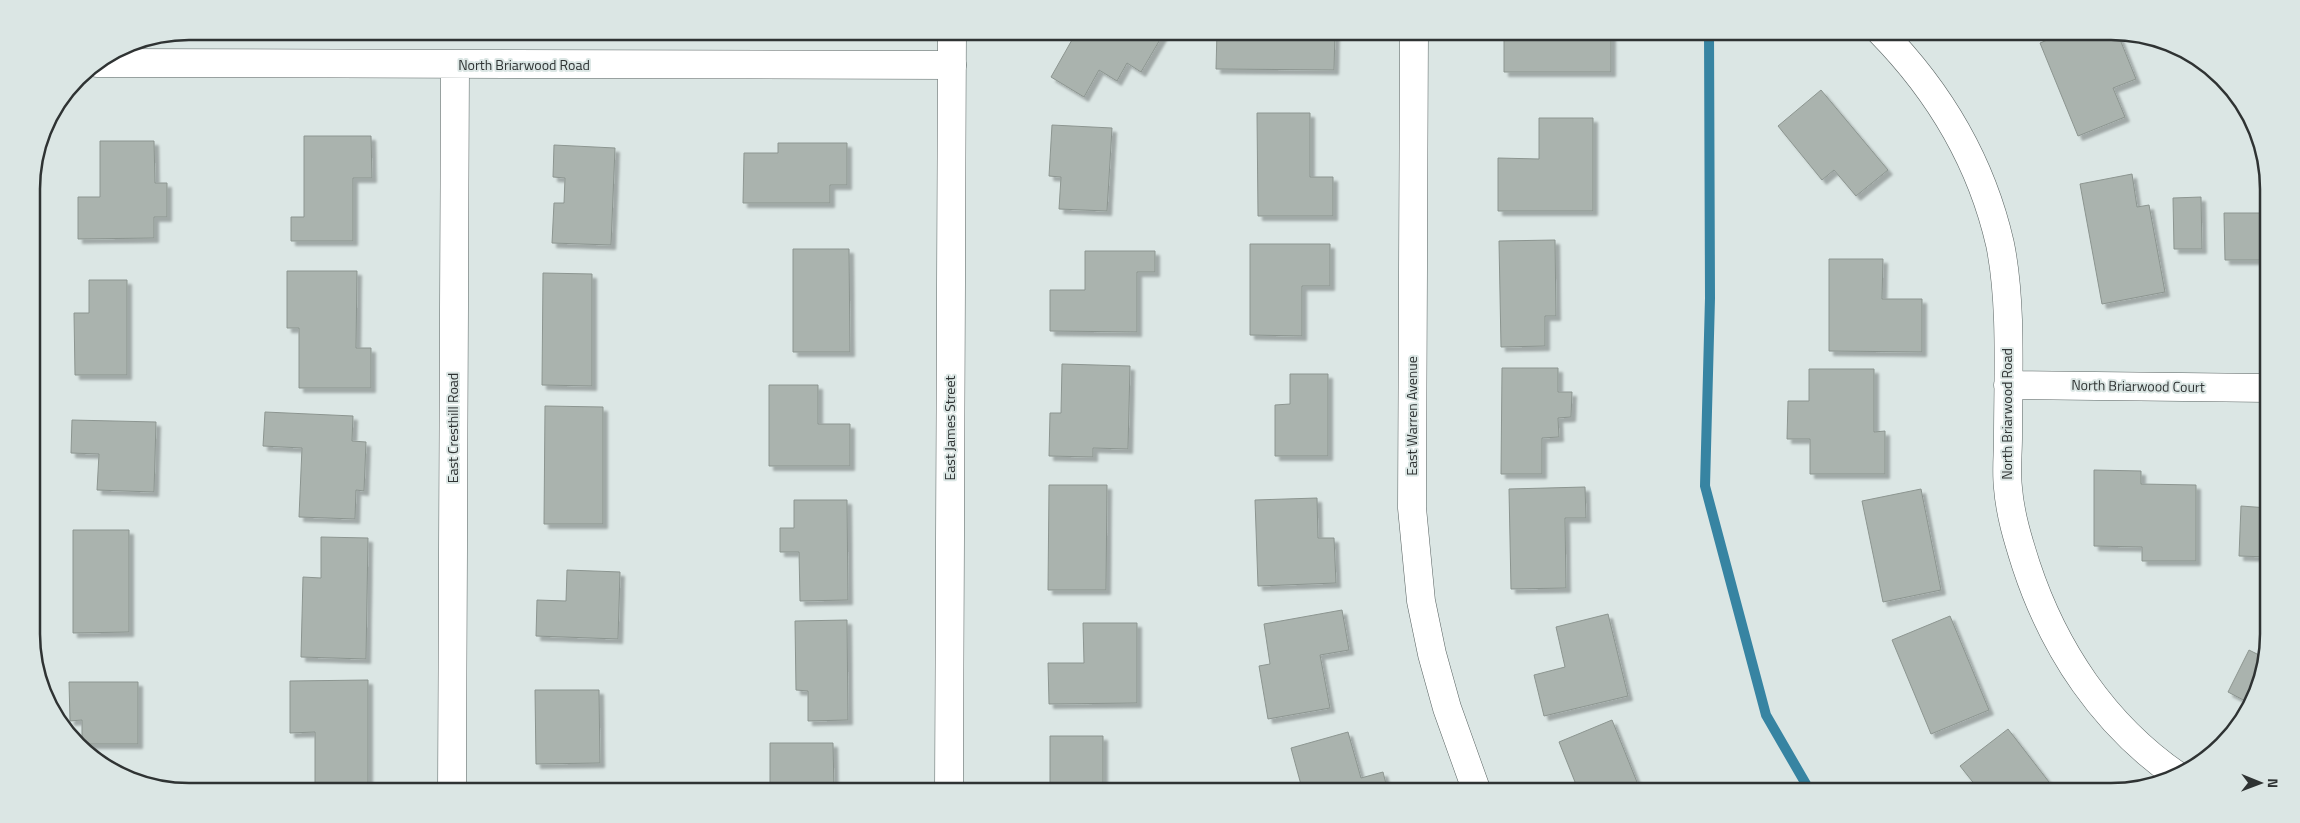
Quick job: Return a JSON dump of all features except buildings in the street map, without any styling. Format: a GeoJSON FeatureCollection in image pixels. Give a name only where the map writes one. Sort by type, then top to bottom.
{"type":"FeatureCollection","features":[{"type":"Feature","properties":{"kind":"street","name":"East James Street"},"geometry":{"type":"LineString","coordinates":[[949,783],[952,40]]}},
{"type":"Feature","properties":{"kind":"street","name":"East Warren Avenue"},"geometry":{"type":"LineString","coordinates":[[1414,40],[1412,508],[1421,601],[1432,654],[1446,708],[1473,783]]}},
{"type":"Feature","properties":{"kind":"street","name":"North Briarwood Road"},"geometry":{"type":"LineString","coordinates":[[1888,40],[1910,63],[1942,105],[1968,151],[1987,196],[2000,245],[2006,289],[2008,488],[2017,536],[2037,597],[2064,652],[2095,700],[2114,722],[2159,763],[2170,771]]}},
{"type":"Feature","properties":{"kind":"street","name":"North Briarwood Road"},"geometry":{"type":"LineString","coordinates":[[109,63],[952,65]]}},
{"type":"Feature","properties":{"kind":"street","name":"East Cresthill Road"},"geometry":{"type":"LineString","coordinates":[[452,783],[455,64]]}},
{"type":"Feature","properties":{"kind":"street","name":"North Briarwood Court"},"geometry":{"type":"LineString","coordinates":[[2008,385],[2260,388]]}},
{"type":"Feature","properties":{"kind":"waterway"},"geometry":{"type":"LineString","coordinates":[[1709,40],[1710,298],[1705,486],[1766,715],[1805,783]]}}]}
